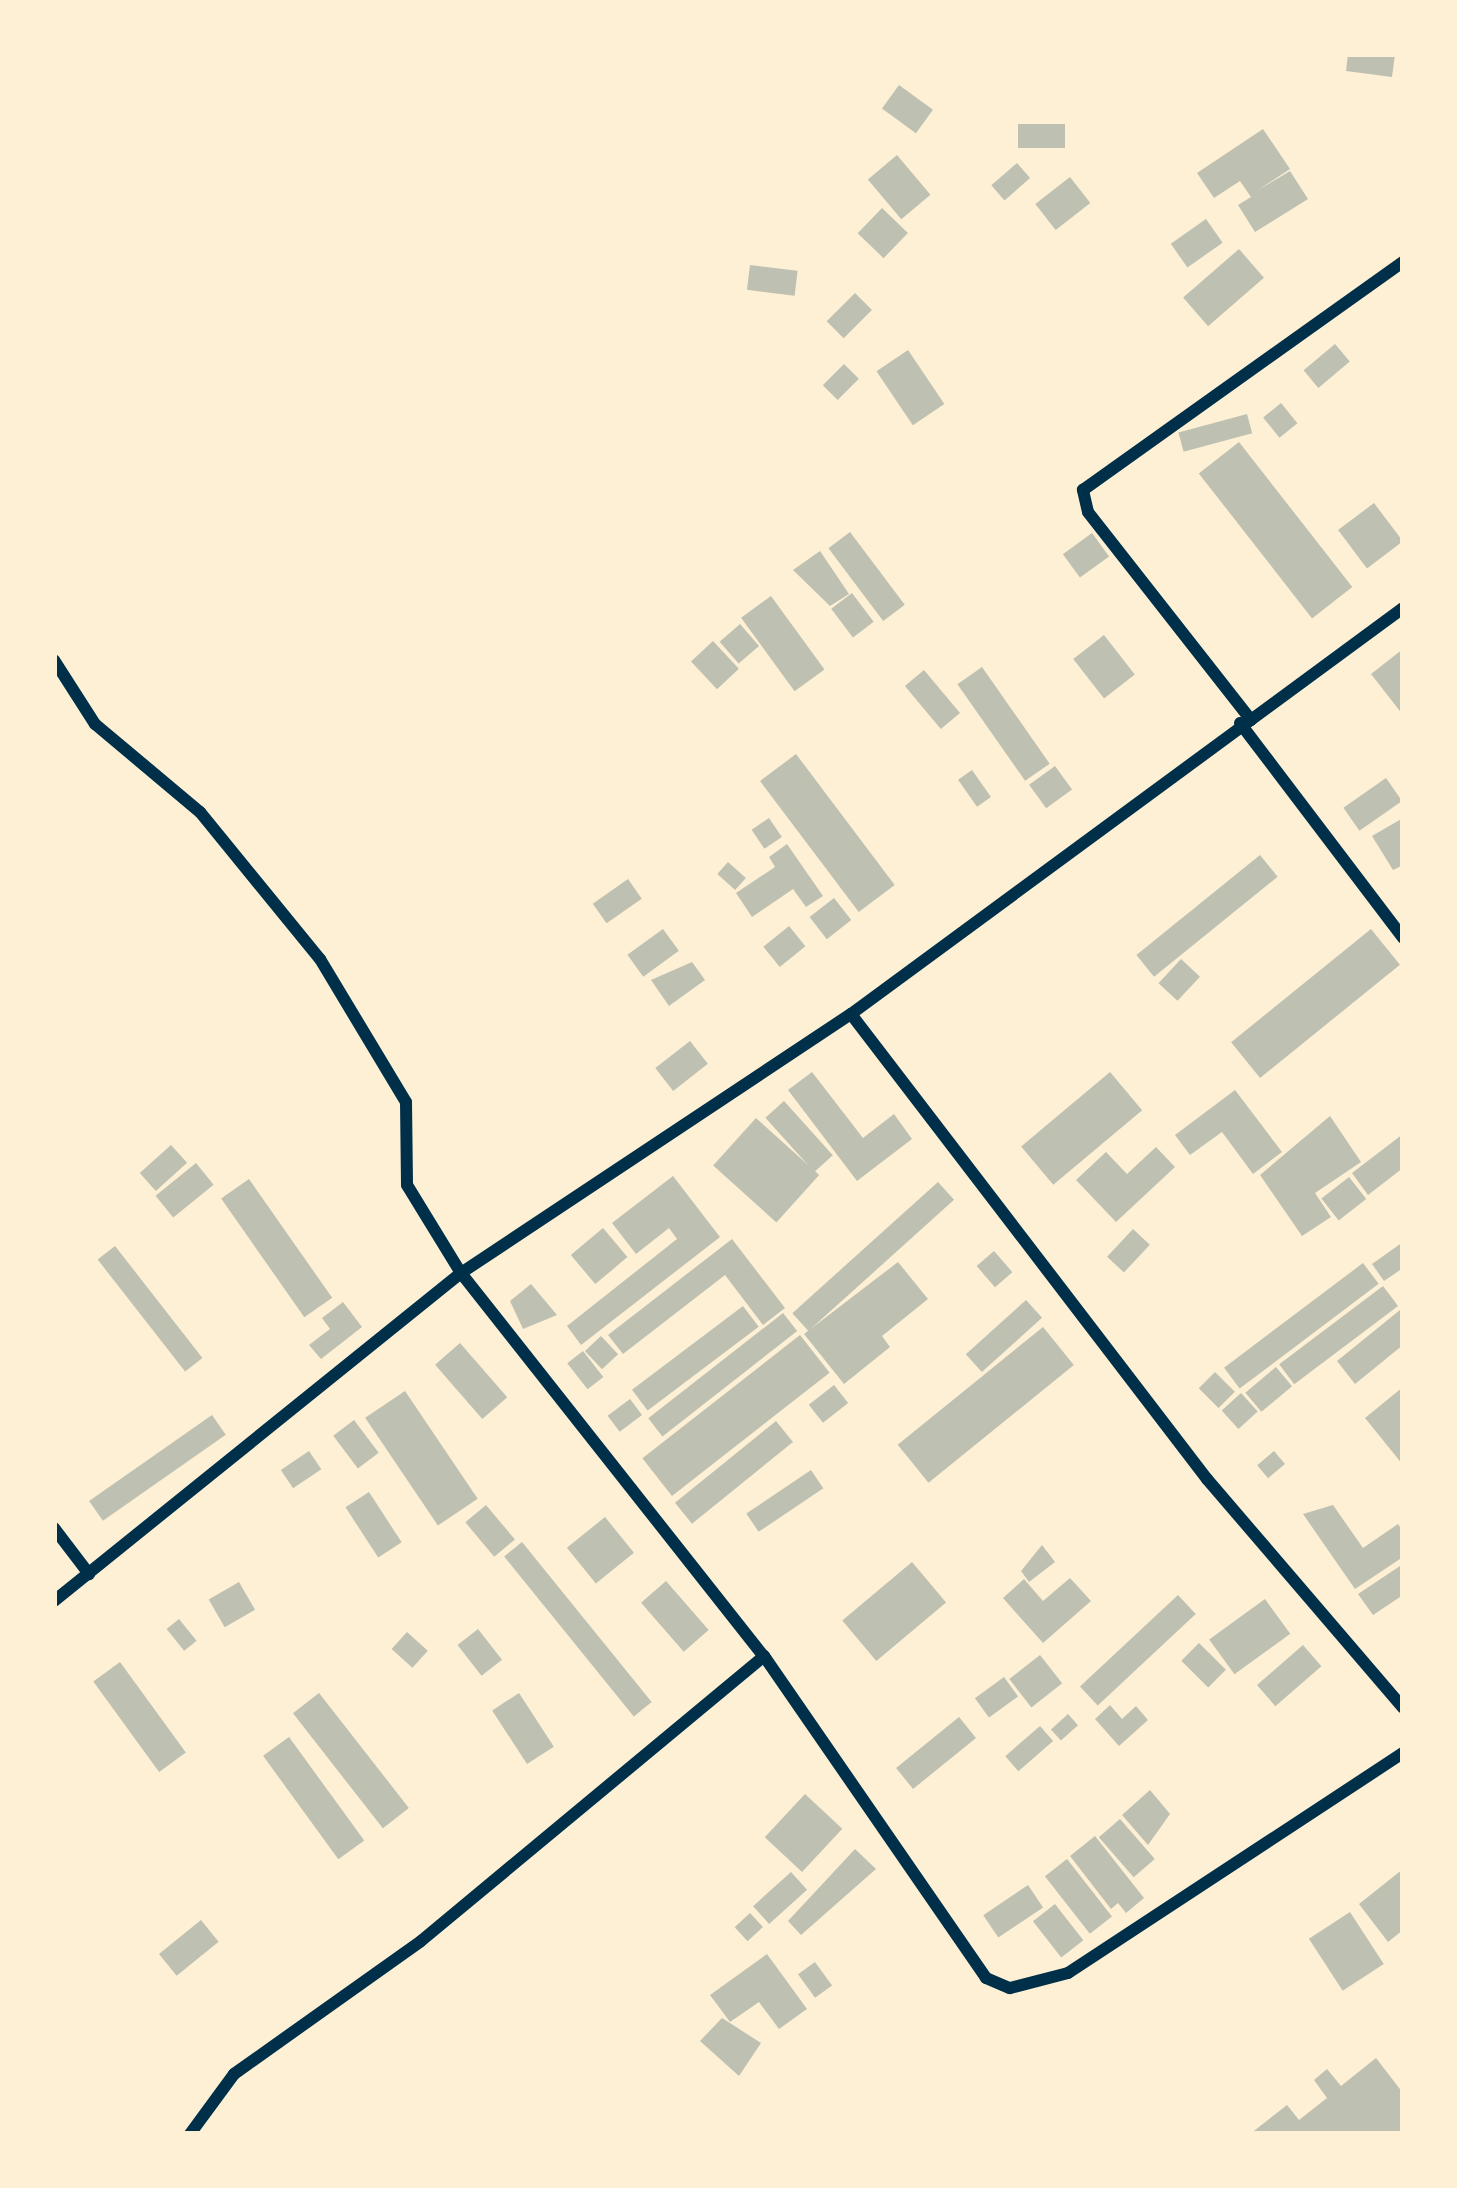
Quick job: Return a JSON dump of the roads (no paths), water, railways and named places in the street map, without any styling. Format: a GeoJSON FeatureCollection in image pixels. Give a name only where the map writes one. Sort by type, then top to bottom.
{"type":"FeatureCollection","features":[{"type":"Feature","properties":{"kind":"street"},"geometry":{"type":"LineString","coordinates":[[1403,262],[1083,490],[1088,512],[1403,938]]}},
{"type":"Feature","properties":{"kind":"street"},"geometry":{"type":"LineString","coordinates":[[54,1601],[460,1273],[850,1014],[1403,608]]}},
{"type":"Feature","properties":{"kind":"street"},"geometry":{"type":"LineString","coordinates":[[54,660],[95,724],[200,812],[320,959],[406,1102],[407,1185],[460,1273],[764,1656],[962,1950],[986,1978],[1010,1988],[1067,1973],[1403,1753]]}},
{"type":"Feature","properties":{"kind":"street"},"geometry":{"type":"LineString","coordinates":[[850,1014],[1207,1479],[1403,1708]]}},
{"type":"Feature","properties":{"kind":"street"},"geometry":{"type":"LineString","coordinates":[[54,1528],[89,1574]]}},
{"type":"Feature","properties":{"kind":"street"},"geometry":{"type":"LineString","coordinates":[[190,2134],[234,2074],[421,1941],[764,1656]]}}]}
